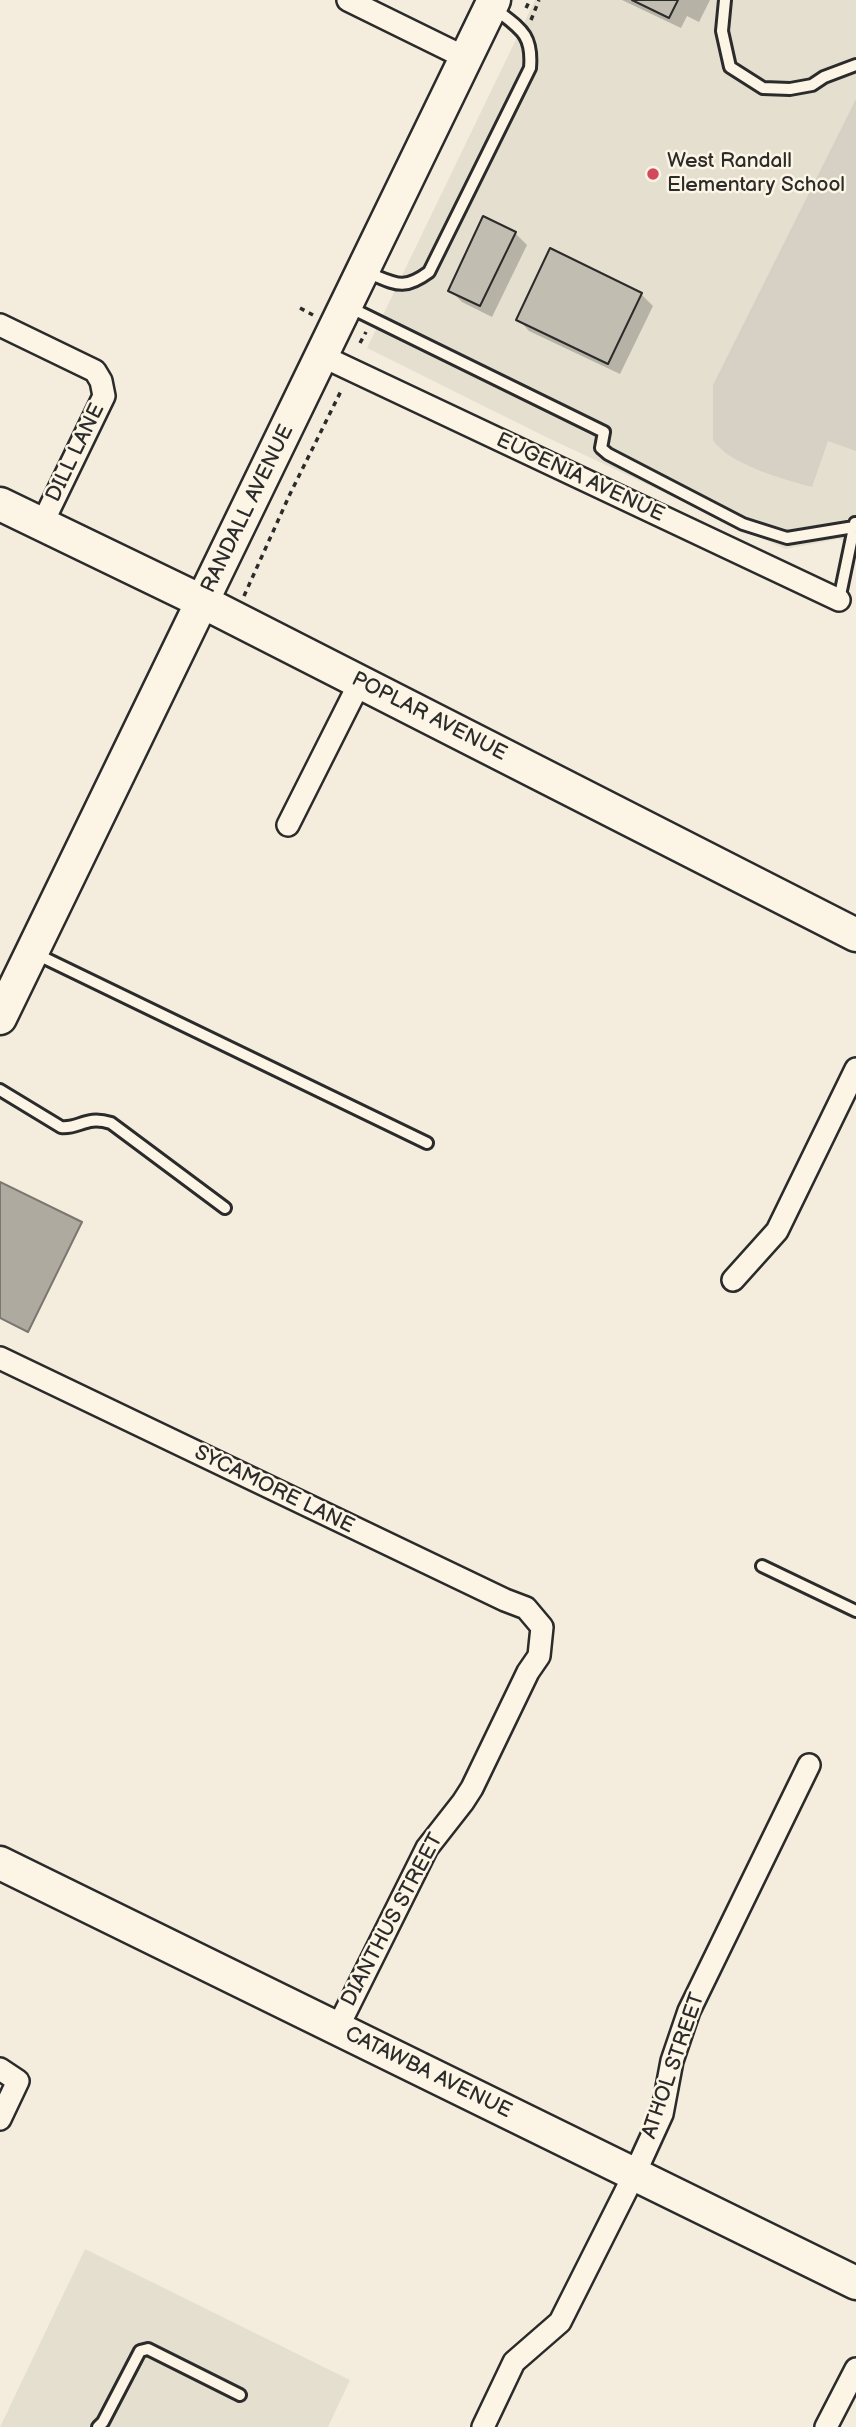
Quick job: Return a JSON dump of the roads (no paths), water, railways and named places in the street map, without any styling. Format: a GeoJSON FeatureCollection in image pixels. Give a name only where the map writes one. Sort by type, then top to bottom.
{"type":"FeatureCollection","features":[{"type":"Feature","properties":{"kind":"street"},"geometry":{"type":"LineString","coordinates":[[348,0],[466,58]]}},
{"type":"Feature","properties":{"kind":"street","name":"RANDALL AVENUE"},"geometry":{"type":"LineString","coordinates":[[0,1018],[492,3]]}},
{"type":"Feature","properties":{"kind":"street","name":"DILL LANE"},"geometry":{"type":"LineString","coordinates":[[0,325],[95,371],[101,381],[104,396],[42,524]]}},
{"type":"Feature","properties":{"kind":"street","name":"EUGENIA AVENUE"},"geometry":{"type":"LineString","coordinates":[[322,356],[839,600]]}},
{"type":"Feature","properties":{"kind":"street","name":"POPLAR AVENUE"},"geometry":{"type":"LineString","coordinates":[[0,504],[203,602],[856,935]]}},
{"type":"Feature","properties":{"kind":"street"},"geometry":{"type":"LineString","coordinates":[[288,825],[360,682]]}},
{"type":"Feature","properties":{"kind":"street"},"geometry":{"type":"LineString","coordinates":[[733,1280],[777,1231],[856,1069]]}},
{"type":"Feature","properties":{"kind":"street","name":"SYCAMORE LANE"},"geometry":{"type":"LineString","coordinates":[[0,1358],[526,1608],[542,1627]]}},
{"type":"Feature","properties":{"kind":"street","name":"DIANTHUS STREET"},"geometry":{"type":"LineString","coordinates":[[337,2029],[427,1848],[472,1788],[528,1672],[539,1656],[542,1627]]}},
{"type":"Feature","properties":{"kind":"street","name":"ATHOL STREET"},"geometry":{"type":"LineString","coordinates":[[483,2427],[514,2362],[560,2322],[635,2173],[662,2114],[672,2061],[689,2011],[809,1765]]}},
{"type":"Feature","properties":{"kind":"street","name":"CATAWBA AVENUE"},"geometry":{"type":"LineString","coordinates":[[0,1863],[856,2283]]}},
{"type":"Feature","properties":{"kind":"street"},"geometry":{"type":"LineString","coordinates":[[0,2069],[18,2081],[0,2119]]}},
{"type":"Feature","properties":{"kind":"street"},"geometry":{"type":"LineString","coordinates":[[826,2427],[856,2369]]}},
{"type":"Feature","properties":{"kind":"lane"},"geometry":{"type":"LineString","coordinates":[[725,0],[722,31],[730,67],[763,88],[790,89],[812,85],[824,77],[856,65]]}},
{"type":"Feature","properties":{"kind":"lane"},"geometry":{"type":"LineString","coordinates":[[363,271],[401,285],[415,283],[429,272],[530,68],[531,50],[522,30],[492,3]]}},
{"type":"Feature","properties":{"kind":"lane"},"geometry":{"type":"LineString","coordinates":[[346,306],[604,432],[601,448],[608,454],[743,524],[787,538],[855,523],[839,600]]}},
{"type":"Feature","properties":{"kind":"lane"},"geometry":{"type":"LineString","coordinates":[[32,951],[427,1143]]}},
{"type":"Feature","properties":{"kind":"lane"},"geometry":{"type":"LineString","coordinates":[[0,1090],[61,1127],[69,1128],[80,1122],[97,1119],[111,1123],[225,1208]]}},
{"type":"Feature","properties":{"kind":"lane"},"geometry":{"type":"LineString","coordinates":[[762,1566],[856,1611]]}},
{"type":"Feature","properties":{"kind":"lane"},"geometry":{"type":"LineString","coordinates":[[98,2427],[140,2351],[148,2349],[240,2395]]}},
{"type":"Feature","properties":{"kind":"place","name":"West Randall Elementary School"},"geometry":{"type":"Point","coordinates":[653,174]}}]}
